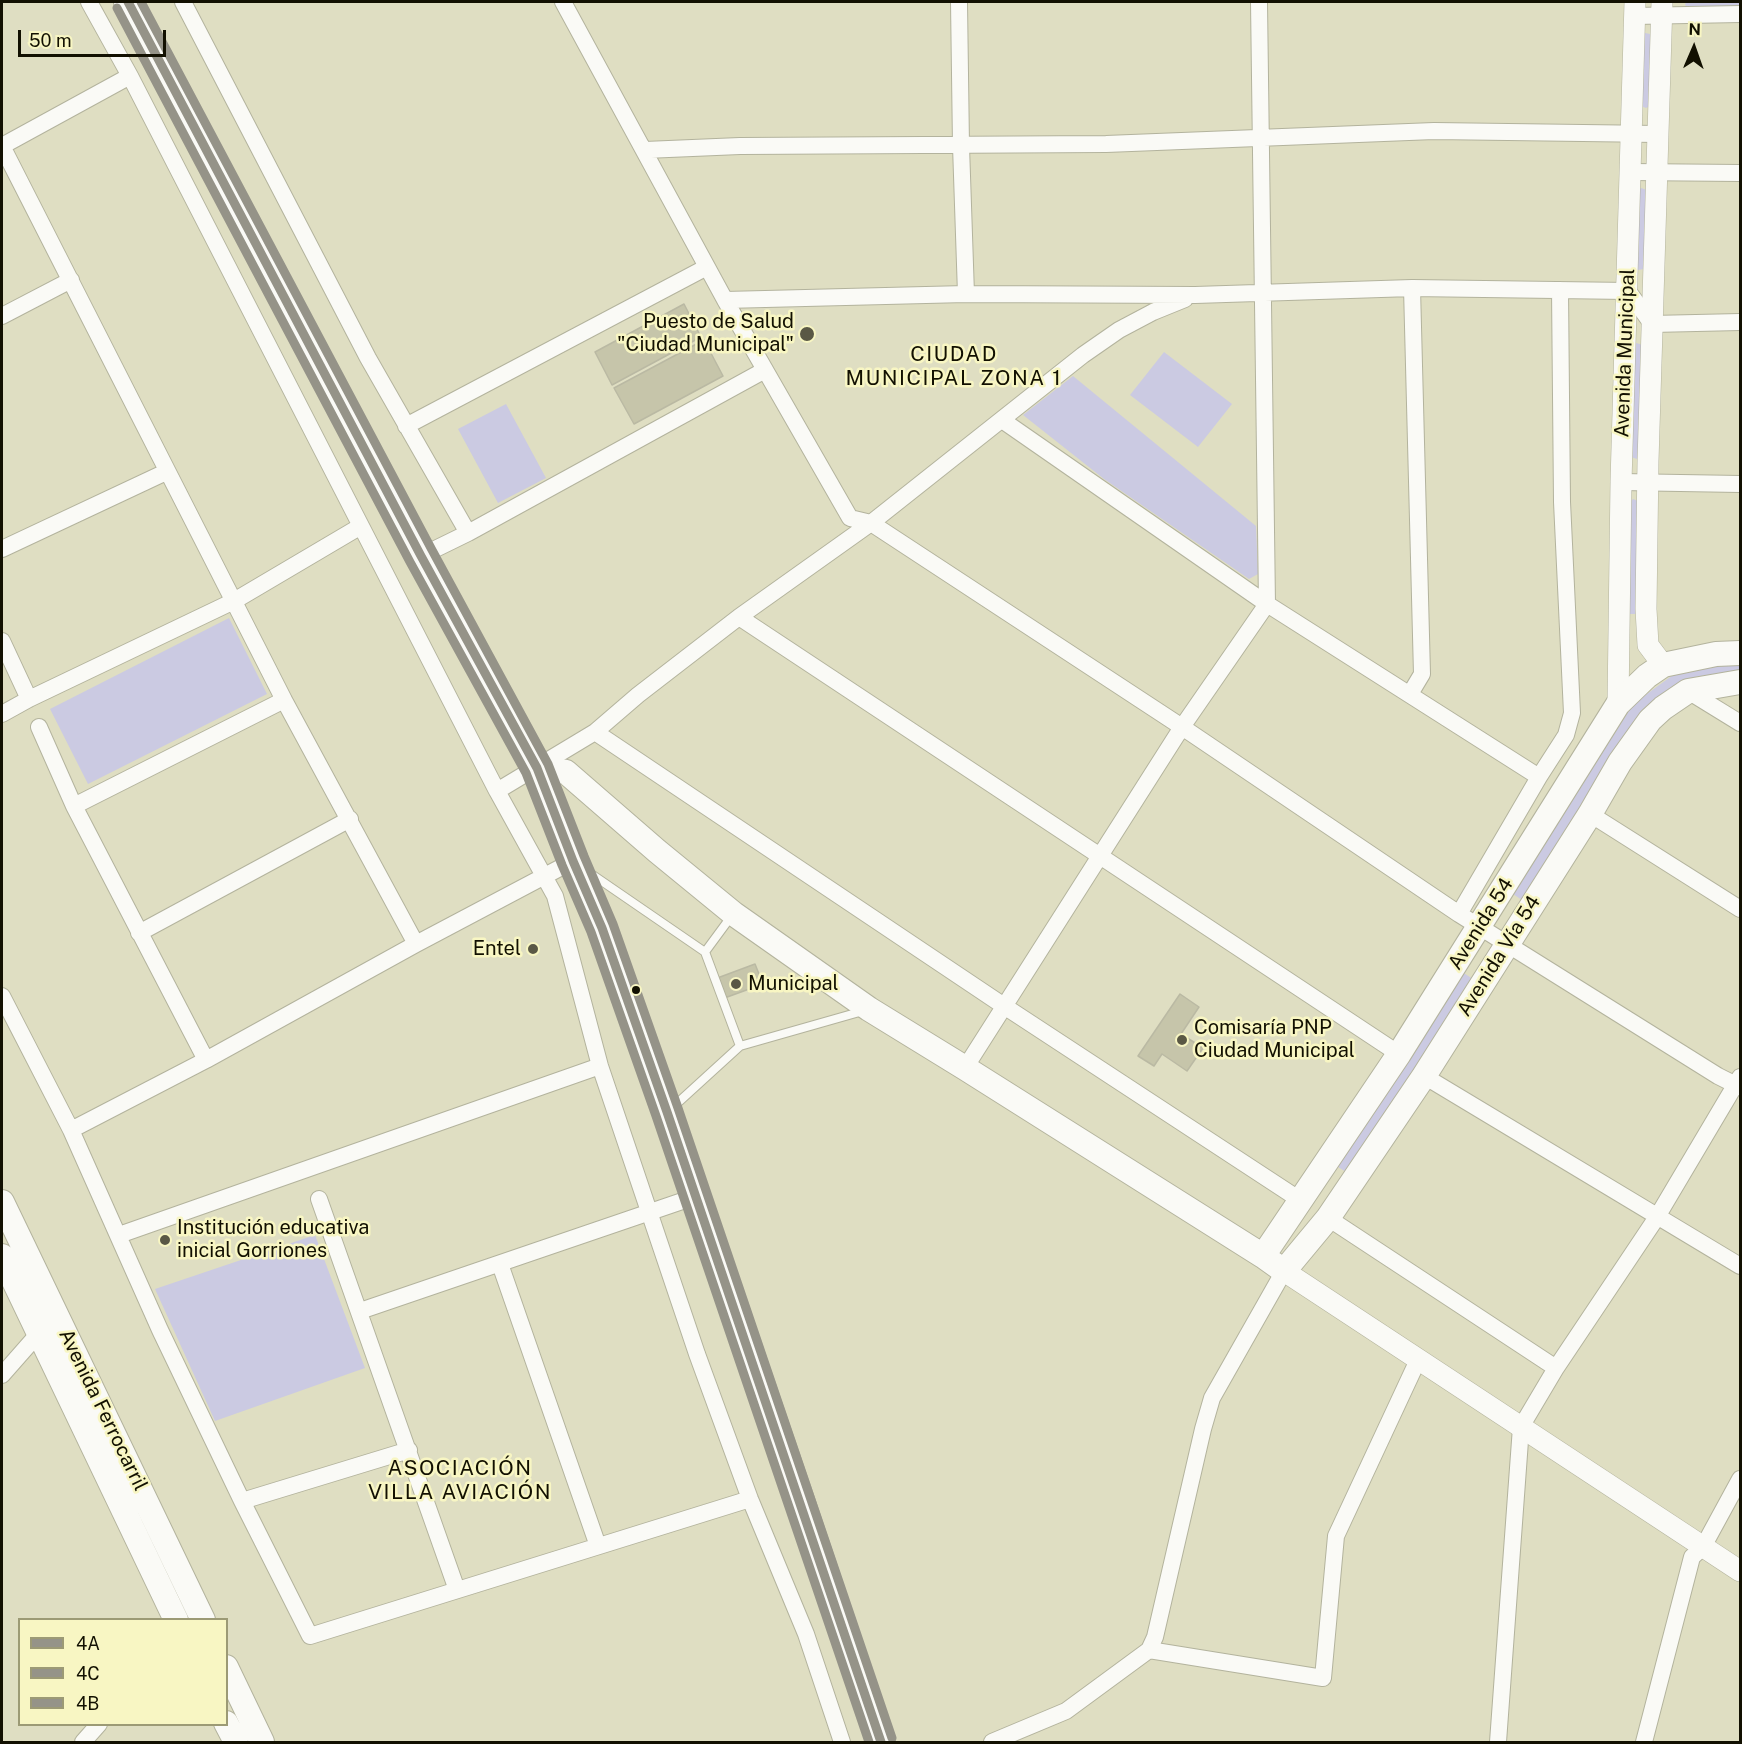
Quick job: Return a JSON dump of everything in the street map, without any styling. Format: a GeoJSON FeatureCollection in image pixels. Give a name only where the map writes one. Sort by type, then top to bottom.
{"type":"FeatureCollection","features":[{"type":"Feature","properties":{"kind":"highway"},"geometry":{"type":"LineString","coordinates":[[128,2],[421,556],[537,768],[602,928],[697,1196],[881,1743]]}},
{"type":"Feature","properties":{"kind":"main road","name":"Avenida 54"},"geometry":{"type":"LineString","coordinates":[[1263,1256],[1399,1054],[1618,704],[1647,676],[1663,665],[1705,656],[1740,653]]}},
{"type":"Feature","properties":{"kind":"main road","name":"Avenida Vía 54"},"geometry":{"type":"LineString","coordinates":[[1284,1271],[1328,1218],[1424,1076],[1590,814],[1620,762],[1650,720],[1669,703],[1688,691],[1740,682]]}},
{"type":"Feature","properties":{"kind":"main road"},"geometry":{"type":"LineString","coordinates":[[537,768],[566,772],[657,852],[734,914],[869,1009],[1284,1271]]}},
{"type":"Feature","properties":{"kind":"main road","name":"Avenida Ferrocarril"},"geometry":{"type":"LineString","coordinates":[[2,1202],[202,1618]]}},
{"type":"Feature","properties":{"kind":"main road","name":"Avenida Ferrocarril"},"geometry":{"type":"LineString","coordinates":[[2,1256],[175,1618]]}},
{"type":"Feature","properties":{"kind":"main road"},"geometry":{"type":"LineString","coordinates":[[228,1671],[262,1743]]}},
{"type":"Feature","properties":{"kind":"main road"},"geometry":{"type":"LineString","coordinates":[[228,1726],[236,1743]]}},
{"type":"Feature","properties":{"kind":"street"},"geometry":{"type":"LineString","coordinates":[[89,2],[130,76],[497,791],[555,896],[600,1066],[697,1354],[750,1499],[806,1634],[842,1743]]}},
{"type":"Feature","properties":{"kind":"street"},"geometry":{"type":"LineString","coordinates":[[183,2],[368,358],[468,533]]}},
{"type":"Feature","properties":{"kind":"street"},"geometry":{"type":"LineString","coordinates":[[563,2],[725,300],[850,518],[871,523],[1182,727],[1459,914],[1718,1076],[1739,1083],[1657,1217],[1556,1368],[1521,1427],[1498,1743]]}},
{"type":"Feature","properties":{"kind":"street"},"geometry":{"type":"LineString","coordinates":[[959,2],[966,294]]}},
{"type":"Feature","properties":{"kind":"street"},"geometry":{"type":"LineString","coordinates":[[965,1068],[1182,727],[1267,604],[1259,2]]}},
{"type":"Feature","properties":{"kind":"street"},"geometry":{"type":"LineString","coordinates":[[1635,9],[1740,14]]}},
{"type":"Feature","properties":{"kind":"street","name":"Avenida Municipal"},"geometry":{"type":"LineString","coordinates":[[1618,704],[1621,482],[1635,9]]}},
{"type":"Feature","properties":{"kind":"street","name":"Avenida Municipal"},"geometry":{"type":"LineString","coordinates":[[1662,9],[1648,481],[1647,633],[1648,645],[1663,665]]}},
{"type":"Feature","properties":{"kind":"street"},"geometry":{"type":"LineString","coordinates":[[130,76],[2,146],[284,700],[416,944]]}},
{"type":"Feature","properties":{"kind":"street"},"geometry":{"type":"LineString","coordinates":[[645,150],[740,146],[1106,144],[1434,131],[1657,134]]}},
{"type":"Feature","properties":{"kind":"street"},"geometry":{"type":"LineString","coordinates":[[1630,172],[1740,173]]}},
{"type":"Feature","properties":{"kind":"street"},"geometry":{"type":"LineString","coordinates":[[406,426],[707,267]]}},
{"type":"Feature","properties":{"kind":"street"},"geometry":{"type":"LineString","coordinates":[[2,316],[71,280]]}},
{"type":"Feature","properties":{"kind":"street"},"geometry":{"type":"LineString","coordinates":[[1410,694],[1422,675],[1412,288]]}},
{"type":"Feature","properties":{"kind":"street"},"geometry":{"type":"LineString","coordinates":[[725,300],[966,294],[1264,294],[1412,288],[1628,291],[1652,324],[1740,322]]}},
{"type":"Feature","properties":{"kind":"street"},"geometry":{"type":"LineString","coordinates":[[1459,914],[1566,735],[1572,713],[1562,502],[1560,290]]}},
{"type":"Feature","properties":{"kind":"street"},"geometry":{"type":"LineString","coordinates":[[497,791],[595,732],[638,695],[739,617],[871,523],[1083,355],[1119,330],[1153,312],[1195,295]]}},
{"type":"Feature","properties":{"kind":"street"},"geometry":{"type":"LineString","coordinates":[[421,556],[468,533],[765,370]]}},
{"type":"Feature","properties":{"kind":"street"},"geometry":{"type":"LineString","coordinates":[[1002,420],[1267,604],[1539,777]]}},
{"type":"Feature","properties":{"kind":"street"},"geometry":{"type":"LineString","coordinates":[[2,549],[166,472]]}},
{"type":"Feature","properties":{"kind":"street"},"geometry":{"type":"LineString","coordinates":[[1621,482],[1740,484]]}},
{"type":"Feature","properties":{"kind":"street"},"geometry":{"type":"LineString","coordinates":[[2,714],[234,601],[362,526]]}},
{"type":"Feature","properties":{"kind":"street"},"geometry":{"type":"LineString","coordinates":[[739,617],[1399,1054]]}},
{"type":"Feature","properties":{"kind":"street"},"geometry":{"type":"LineString","coordinates":[[2,641],[29,699]]}},
{"type":"Feature","properties":{"kind":"street"},"geometry":{"type":"LineString","coordinates":[[1688,691],[1740,723]]}},
{"type":"Feature","properties":{"kind":"street"},"geometry":{"type":"LineString","coordinates":[[74,806],[284,700]]}},
{"type":"Feature","properties":{"kind":"street"},"geometry":{"type":"LineString","coordinates":[[39,727],[74,806],[206,1060]]}},
{"type":"Feature","properties":{"kind":"street"},"geometry":{"type":"LineString","coordinates":[[595,732],[1004,1006],[1300,1200]]}},
{"type":"Feature","properties":{"kind":"street"},"geometry":{"type":"LineString","coordinates":[[1590,814],[1740,909]]}},
{"type":"Feature","properties":{"kind":"street"},"geometry":{"type":"LineString","coordinates":[[139,933],[350,819]]}},
{"type":"Feature","properties":{"kind":"street"},"geometry":{"type":"LineString","coordinates":[[71,1130],[206,1060],[416,944],[573,861]]}},
{"type":"Feature","properties":{"kind":"street"},"geometry":{"type":"LineString","coordinates":[[2,996],[71,1130],[160,1330],[242,1502],[310,1636],[750,1499]]}},
{"type":"Feature","properties":{"kind":"street"},"geometry":{"type":"LineString","coordinates":[[119,1235],[600,1066]]}},
{"type":"Feature","properties":{"kind":"street"},"geometry":{"type":"LineString","coordinates":[[1424,1076],[1740,1266]]}},
{"type":"Feature","properties":{"kind":"street"},"geometry":{"type":"LineString","coordinates":[[360,1311],[697,1196]]}},
{"type":"Feature","properties":{"kind":"street"},"geometry":{"type":"LineString","coordinates":[[319,1199],[457,1590]]}},
{"type":"Feature","properties":{"kind":"street"},"geometry":{"type":"LineString","coordinates":[[1328,1218],[1556,1368]]}},
{"type":"Feature","properties":{"kind":"street"},"geometry":{"type":"LineString","coordinates":[[500,1264],[598,1546]]}},
{"type":"Feature","properties":{"kind":"street"},"geometry":{"type":"LineString","coordinates":[[992,1743],[1065,1711],[1149,1650],[1155,1637],[1212,1398],[1284,1271],[1740,1571]]}},
{"type":"Feature","properties":{"kind":"street"},"geometry":{"type":"LineString","coordinates":[[2,1376],[39,1333]]}},
{"type":"Feature","properties":{"kind":"street"},"geometry":{"type":"LineString","coordinates":[[1149,1650],[1323,1678],[1336,1536],[1418,1360]]}},
{"type":"Feature","properties":{"kind":"street"},"geometry":{"type":"LineString","coordinates":[[242,1502],[409,1450]]}},
{"type":"Feature","properties":{"kind":"street"},"geometry":{"type":"LineString","coordinates":[[1644,1743],[1692,1557],[1702,1547],[1740,1479]]}},
{"type":"Feature","properties":{"kind":"street"},"geometry":{"type":"LineString","coordinates":[[83,1743],[98,1726]]}},
{"type":"Feature","properties":{"kind":"lane"},"geometry":{"type":"LineString","coordinates":[[573,861],[705,952],[740,1046]]}},
{"type":"Feature","properties":{"kind":"lane"},"geometry":{"type":"LineString","coordinates":[[705,952],[734,914]]}},
{"type":"Feature","properties":{"kind":"lane"},"geometry":{"type":"LineString","coordinates":[[667,1112],[740,1046],[869,1009]]}},
{"type":"Feature","properties":{"kind":"shaded area"},"geometry":{"type":"Polygon","coordinates":[[[1686,2],[1740,2],[1740,7],[1689,8],[1685,5],[1686,2]]]}},
{"type":"Feature","properties":{"kind":"shaded area"},"geometry":{"type":"Polygon","coordinates":[[[1643,34],[1650,34],[1651,38],[1648,107],[1646,108],[1641,106],[1643,34]]]}},
{"type":"Feature","properties":{"kind":"shaded area"},"geometry":{"type":"Polygon","coordinates":[[[1639,189],[1647,190],[1644,269],[1638,270],[1636,268],[1639,189]]]}},
{"type":"Feature","properties":{"kind":"shaded area"},"geometry":{"type":"Polygon","coordinates":[[[1636,343],[1643,345],[1639,457],[1637,459],[1631,457],[1633,345],[1636,343]]]}},
{"type":"Feature","properties":{"kind":"shaded area"},"geometry":{"type":"Polygon","coordinates":[[[1164,352],[1232,404],[1198,447],[1130,395],[1164,352]]]}},
{"type":"Feature","properties":{"kind":"shaded area"},"geometry":{"type":"Polygon","coordinates":[[[1073,376],[1256,526],[1258,574],[1249,579],[1104,479],[1023,415],[1073,376]]]}},
{"type":"Feature","properties":{"kind":"shaded area"},"geometry":{"type":"Polygon","coordinates":[[[506,404],[546,478],[498,503],[458,429],[506,404]]]}},
{"type":"Feature","properties":{"kind":"shaded area"},"geometry":{"type":"Polygon","coordinates":[[[1633,499],[1638,501],[1637,614],[1628,614],[1631,501],[1633,499]]]}},
{"type":"Feature","properties":{"kind":"shaded area"},"geometry":{"type":"Polygon","coordinates":[[[229,618],[267,694],[88,784],[50,709],[229,618]]]}},
{"type":"Feature","properties":{"kind":"shaded area"},"geometry":{"type":"Polygon","coordinates":[[[1740,662],[1740,673],[1695,677],[1678,684],[1522,900],[1513,894],[1630,709],[1673,675],[1691,668],[1740,662]]]}},
{"type":"Feature","properties":{"kind":"shaded area"},"geometry":{"type":"Polygon","coordinates":[[[1462,972],[1473,979],[1346,1172],[1335,1165],[1462,972]]]}},
{"type":"Feature","properties":{"kind":"shaded area"},"geometry":{"type":"Polygon","coordinates":[[[315,1235],[365,1368],[215,1421],[155,1289],[315,1235]]]}},
{"type":"Feature","properties":{"kind":"building"},"geometry":{"type":"Polygon","coordinates":[[[684,304],[701,337],[612,385],[595,352],[684,304]]]}},
{"type":"Feature","properties":{"kind":"building"},"geometry":{"type":"Polygon","coordinates":[[[704,340],[723,376],[634,424],[614,388],[704,340]]]}},
{"type":"Feature","properties":{"kind":"building"},"geometry":{"type":"Polygon","coordinates":[[[755,964],[763,984],[719,1000],[712,980],[755,964]]]}},
{"type":"Feature","properties":{"kind":"building"},"geometry":{"type":"Polygon","coordinates":[[[1180,994],[1199,1007],[1181,1034],[1203,1048],[1187,1071],[1162,1054],[1154,1066],[1138,1056],[1180,994]]]}},
{"type":"Feature","properties":{"kind":"transit line","name":"4A"},"geometry":{"type":"LineString","coordinates":[[128,2],[421,556],[537,768],[602,928],[667,1112],[881,1742]]}},
{"type":"Feature","properties":{"kind":"transit line","name":"4B"},"geometry":{"type":"LineString","coordinates":[[141,2],[548,764],[613,924],[678,1108],[892,1738]]}},
{"type":"Feature","properties":{"kind":"transit line","name":"4C"},"geometry":{"type":"LineString","coordinates":[[117,8],[410,562],[526,773],[591,932],[869,1742]]}},
{"type":"Feature","properties":{"kind":"place","name":"Puesto de Salud \"Ciudad Municipal\""},"geometry":{"type":"Point","coordinates":[807,334]}},
{"type":"Feature","properties":{"kind":"place","name":"Entel"},"geometry":{"type":"Point","coordinates":[533,949]}},
{"type":"Feature","properties":{"kind":"place","name":"Municipal"},"geometry":{"type":"Point","coordinates":[736,984]}},
{"type":"Feature","properties":{"kind":"place","name":"Comisaría PNP Ciudad Municipal"},"geometry":{"type":"Point","coordinates":[1182,1040]}},
{"type":"Feature","properties":{"kind":"place","name":"Institución educativa inicial Gorriones"},"geometry":{"type":"Point","coordinates":[165,1240]}},
{"type":"Feature","properties":{"kind":"district","name":"CIUDAD MUNICIPAL ZONA 1"},"geometry":{"type":"Point","coordinates":[954,367]}},
{"type":"Feature","properties":{"kind":"district","name":"ASOCIACIÓN VILLA AVIACIÓN"},"geometry":{"type":"Point","coordinates":[460,1481]}}]}
